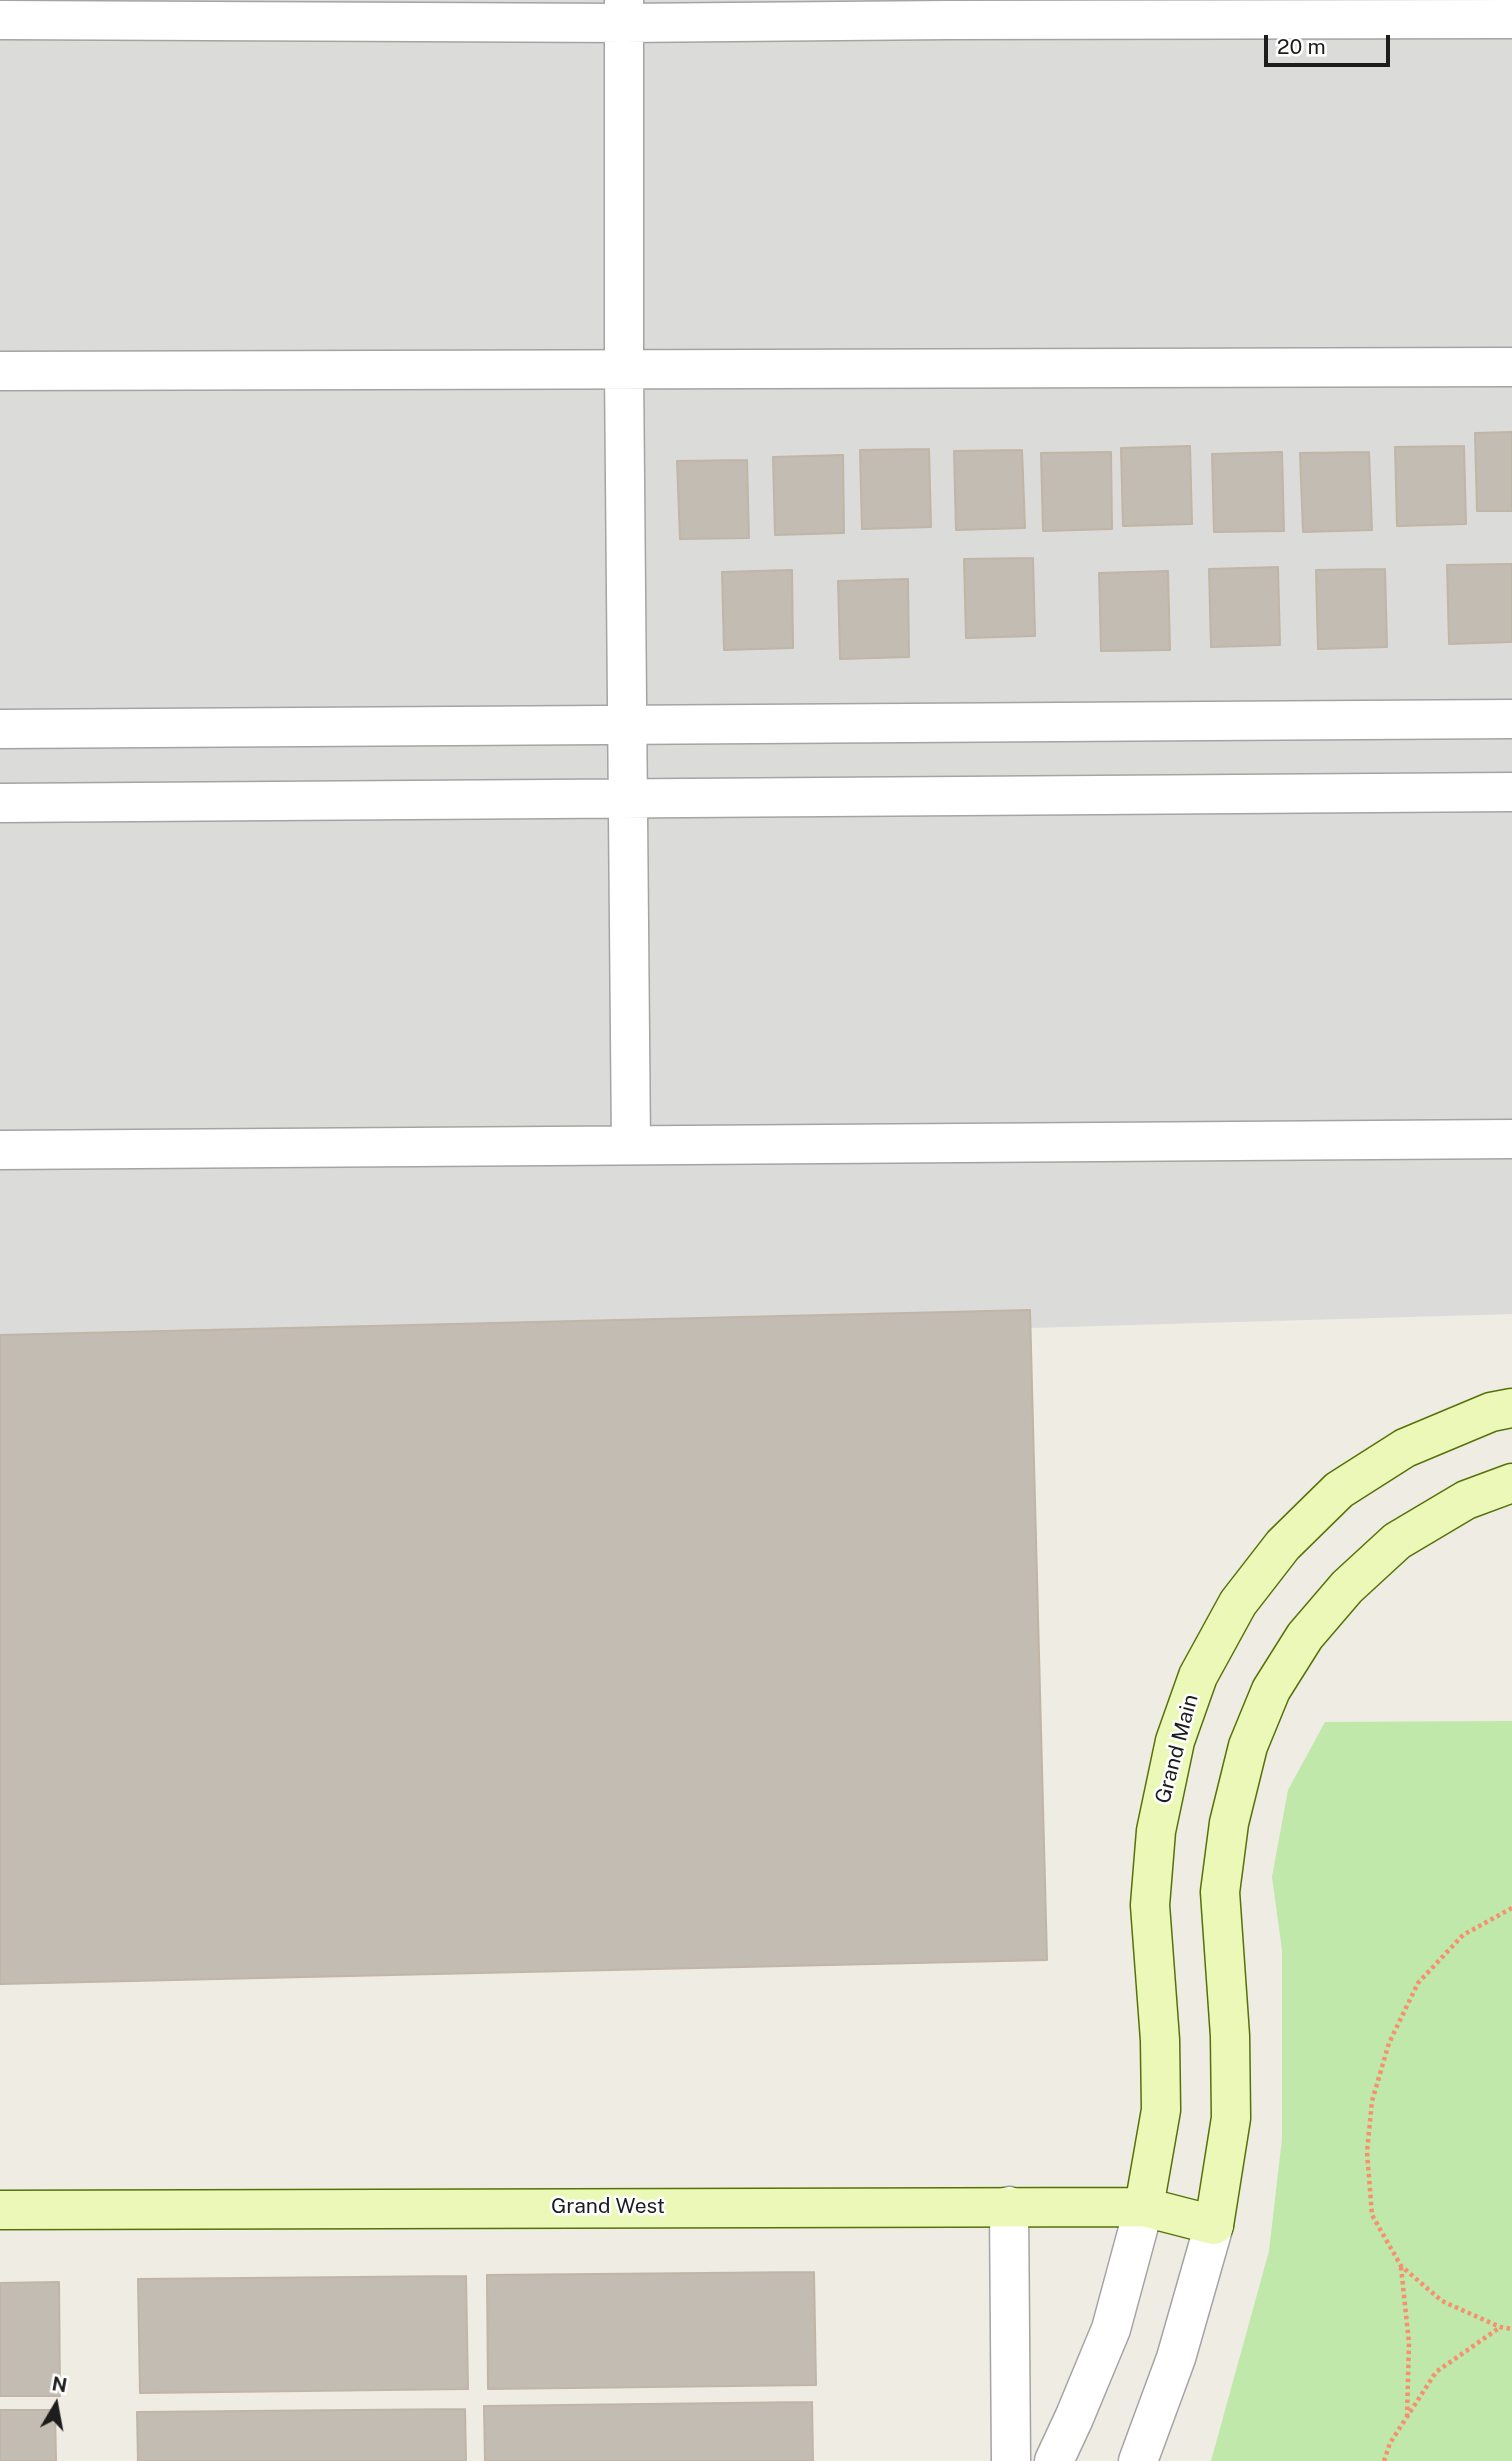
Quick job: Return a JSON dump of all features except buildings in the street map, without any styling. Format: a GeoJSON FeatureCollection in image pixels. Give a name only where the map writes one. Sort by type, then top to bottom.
{"type":"FeatureCollection","features":[{"type":"Feature","properties":{"kind":"street"},"geometry":{"type":"LineString","coordinates":[[0,20],[292,10],[948,10],[1512,19]]}},
{"type":"Feature","properties":{"kind":"street"},"geometry":{"type":"LineString","coordinates":[[624,11],[626,725],[631,1145]]}},
{"type":"Feature","properties":{"kind":"street"},"geometry":{"type":"LineString","coordinates":[[0,370],[1512,368]]}},
{"type":"Feature","properties":{"kind":"street"},"geometry":{"type":"LineString","coordinates":[[0,729],[1512,719]]}},
{"type":"Feature","properties":{"kind":"street"},"geometry":{"type":"LineString","coordinates":[[0,803],[1512,792]]}},
{"type":"Feature","properties":{"kind":"street"},"geometry":{"type":"LineString","coordinates":[[0,1150],[1512,1139]]}},
{"type":"Feature","properties":{"kind":"street","name":"Grand Main"},"geometry":{"type":"LineString","coordinates":[[1144,2207],[1161,2110],[1160,2040],[1150,1905],[1156,1831],[1175,1741],[1198,1676],[1238,1603],[1283,1545],[1339,1490],[1405,1448],[1491,1412],[1512,1408]]}},
{"type":"Feature","properties":{"kind":"street"},"geometry":{"type":"LineString","coordinates":[[1138,2461],[1176,2358],[1214,2225],[1231,2118],[1230,2036],[1220,1892],[1229,1823],[1248,1746],[1271,1690],[1305,1636],[1347,1587],[1397,1541],[1466,1500],[1512,1483]]}},
{"type":"Feature","properties":{"kind":"street"},"geometry":{"type":"LineString","coordinates":[[1009,2206],[1011,2461]]}},
{"type":"Feature","properties":{"kind":"street"},"geometry":{"type":"LineString","coordinates":[[1054,2461],[1111,2329],[1144,2207]]}},
{"type":"Feature","properties":{"kind":"street","name":"Grand West"},"geometry":{"type":"LineString","coordinates":[[0,2210],[1144,2207],[1214,2225]]}},
{"type":"Feature","properties":{"kind":"path"},"geometry":{"type":"LineString","coordinates":[[1512,1908],[1463,1935],[1418,1983],[1389,2043],[1372,2101],[1367,2152],[1372,2215],[1401,2266],[1442,2301],[1500,2327],[1512,2329]]}},
{"type":"Feature","properties":{"kind":"path"},"geometry":{"type":"LineString","coordinates":[[1401,2266],[1409,2343],[1407,2417]]}},
{"type":"Feature","properties":{"kind":"path"},"geometry":{"type":"LineString","coordinates":[[1384,2461],[1390,2443],[1436,2372],[1500,2327]]}},
{"type":"Feature","properties":{"kind":"shaded area"},"geometry":{"type":"Polygon","coordinates":[[[0,0],[1512,0],[1512,1314],[0,1358],[0,0]]]}},
{"type":"Feature","properties":{"kind":"green space"},"geometry":{"type":"Polygon","coordinates":[[[1512,1721],[1512,2461],[1211,2461],[1269,2251],[1282,2139],[1282,1950],[1272,1877],[1288,1790],[1325,1722],[1512,1721]]]}}]}
